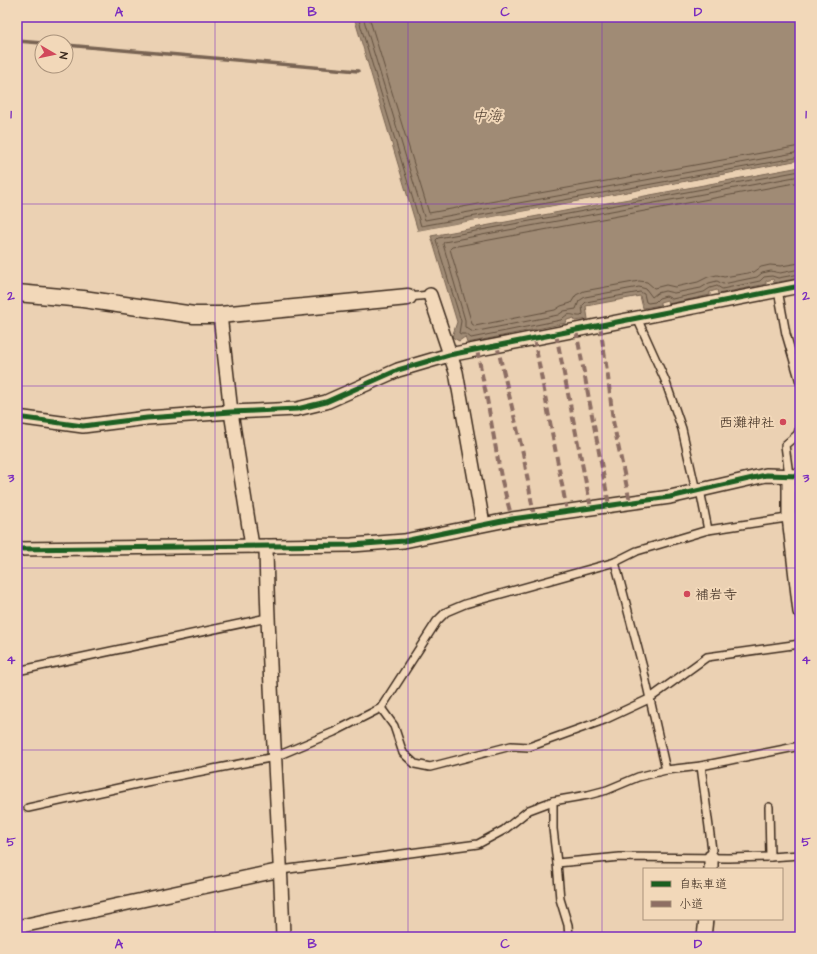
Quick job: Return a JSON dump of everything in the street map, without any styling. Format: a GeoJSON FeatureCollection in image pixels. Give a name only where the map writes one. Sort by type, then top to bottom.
{"type":"FeatureCollection","features":[{"type":"Feature","properties":{"kind":"street"},"geometry":{"type":"LineString","coordinates":[[17,417],[83,426],[147,418],[297,409],[326,402],[398,370],[449,355],[800,286]]}},
{"type":"Feature","properties":{"kind":"street"},"geometry":{"type":"LineString","coordinates":[[17,293],[194,315],[220,315],[408,297]]}},
{"type":"Feature","properties":{"kind":"street"},"geometry":{"type":"LineString","coordinates":[[430,295],[456,372],[483,524]]}},
{"type":"Feature","properties":{"kind":"street"},"geometry":{"type":"LineString","coordinates":[[220,315],[231,412],[252,546]]}},
{"type":"Feature","properties":{"kind":"street"},"geometry":{"type":"LineString","coordinates":[[17,549],[266,546],[404,541],[483,524],[670,497],[766,475],[795,475],[794,517],[800,612]]}},
{"type":"Feature","properties":{"kind":"street"},"geometry":{"type":"LineString","coordinates":[[266,546],[267,618],[281,870],[283,937]]}},
{"type":"Feature","properties":{"kind":"street"},"geometry":{"type":"LineString","coordinates":[[17,927],[281,870]]}},
{"type":"Feature","properties":{"kind":"street"},"geometry":{"type":"LineString","coordinates":[[704,937],[706,920]]}},
{"type":"Feature","properties":{"kind":"lane"},"geometry":{"type":"LineString","coordinates":[[778,290],[786,334],[800,382]]}},
{"type":"Feature","properties":{"kind":"lane"},"geometry":{"type":"LineString","coordinates":[[408,297],[430,295]]}},
{"type":"Feature","properties":{"kind":"lane"},"geometry":{"type":"LineString","coordinates":[[637,318],[665,380],[682,429],[708,530]]}},
{"type":"Feature","properties":{"kind":"lane"},"geometry":{"type":"LineString","coordinates":[[795,475],[785,445],[798,434],[800,425]]}},
{"type":"Feature","properties":{"kind":"lane"},"geometry":{"type":"LineString","coordinates":[[28,808],[146,782],[275,757],[334,732],[381,708],[437,621],[446,612],[465,604],[615,562],[637,551],[708,530],[794,517]]}},
{"type":"Feature","properties":{"kind":"lane"},"geometry":{"type":"LineString","coordinates":[[615,562],[650,699],[666,770]]}},
{"type":"Feature","properties":{"kind":"lane"},"geometry":{"type":"LineString","coordinates":[[17,671],[267,618]]}},
{"type":"Feature","properties":{"kind":"lane"},"geometry":{"type":"LineString","coordinates":[[381,708],[394,726],[403,753],[415,764],[430,767],[511,746],[529,747],[604,720],[650,699],[707,657],[800,644]]}},
{"type":"Feature","properties":{"kind":"lane"},"geometry":{"type":"LineString","coordinates":[[281,870],[478,844],[504,830],[528,810],[553,801],[607,790],[638,777],[666,770],[701,766],[800,746]]}},
{"type":"Feature","properties":{"kind":"lane"},"geometry":{"type":"LineString","coordinates":[[701,766],[711,863]]}},
{"type":"Feature","properties":{"kind":"lane"},"geometry":{"type":"LineString","coordinates":[[553,801],[553,829],[560,898],[568,925],[569,937]]}},
{"type":"Feature","properties":{"kind":"lane"},"geometry":{"type":"LineString","coordinates":[[769,806],[770,856]]}},
{"type":"Feature","properties":{"kind":"lane"},"geometry":{"type":"LineString","coordinates":[[557,863],[620,857],[711,863],[770,856],[800,855]]}},
{"type":"Feature","properties":{"kind":"water","name":"中海"},"geometry":{"type":"Polygon","coordinates":[[[354,17],[800,17],[800,160],[418,231],[354,17]]]}},
{"type":"Feature","properties":{"kind":"water"},"geometry":{"type":"Polygon","coordinates":[[[800,167],[800,278],[774,283],[773,279],[766,281],[766,284],[718,294],[717,290],[710,292],[710,295],[668,304],[667,300],[660,302],[660,305],[643,308],[640,296],[586,306],[588,319],[575,321],[574,318],[567,320],[566,323],[467,343],[465,337],[459,341],[452,337],[457,322],[431,236],[800,167]]]}},
{"type":"Feature","properties":{"kind":"pier"},"geometry":{"type":"Polygon","coordinates":[[[800,161],[556,208],[418,233],[417,231],[800,161]]]}},
{"type":"Feature","properties":{"kind":"pier"},"geometry":{"type":"Polygon","coordinates":[[[800,166],[429,235],[430,234],[800,166]]]}},
{"type":"Feature","properties":{"kind":"waterway"},"geometry":{"type":"LineString","coordinates":[[17,41],[34,42]]}},
{"type":"Feature","properties":{"kind":"waterway"},"geometry":{"type":"LineString","coordinates":[[74,46],[358,71]]}},
{"type":"Feature","properties":{"kind":"marked path"},"geometry":{"type":"LineString","coordinates":[[600,326],[613,421],[630,502]]}},
{"type":"Feature","properties":{"kind":"marked path"},"geometry":{"type":"LineString","coordinates":[[576,330],[609,505]]}},
{"type":"Feature","properties":{"kind":"marked path"},"geometry":{"type":"LineString","coordinates":[[556,334],[591,508]]}},
{"type":"Feature","properties":{"kind":"marked path"},"geometry":{"type":"LineString","coordinates":[[534,338],[567,511]]}},
{"type":"Feature","properties":{"kind":"marked path"},"geometry":{"type":"LineString","coordinates":[[497,345],[523,453],[534,516]]}},
{"type":"Feature","properties":{"kind":"marked path"},"geometry":{"type":"LineString","coordinates":[[477,350],[501,477],[512,519]]}},
{"type":"Feature","properties":{"kind":"cycle path"},"geometry":{"type":"LineString","coordinates":[[17,417],[83,426],[147,418],[297,409],[326,402],[398,370],[449,355],[800,286]]}},
{"type":"Feature","properties":{"kind":"cycle path"},"geometry":{"type":"LineString","coordinates":[[17,549],[352,545],[404,541],[512,519],[670,497],[766,475],[800,476]]}},
{"type":"Feature","properties":{"kind":"place","name":"西灘神社"},"geometry":{"type":"Point","coordinates":[783,422]}},
{"type":"Feature","properties":{"kind":"place","name":"補岩寺"},"geometry":{"type":"Point","coordinates":[687,594]}}]}
